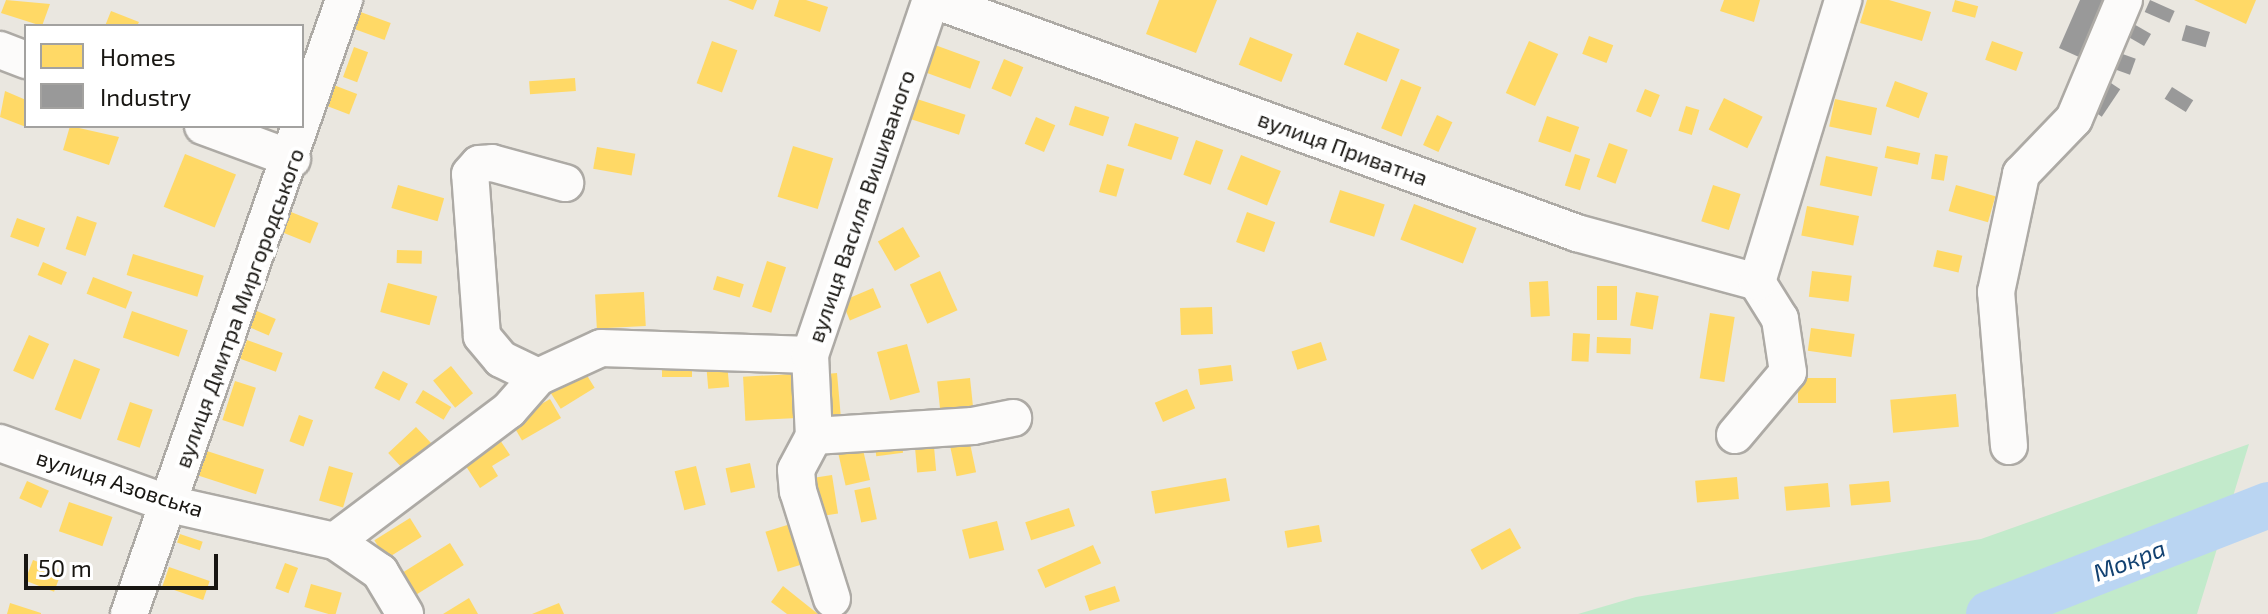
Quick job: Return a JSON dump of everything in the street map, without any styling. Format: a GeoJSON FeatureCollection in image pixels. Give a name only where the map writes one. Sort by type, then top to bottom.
{"type":"FeatureCollection","features":[{"type":"Feature","properties":{"kind":"street","name":"вулиця Дмитра Миргородського"},"geometry":{"type":"LineString","coordinates":[[304,122],[344,0]]}},
{"type":"Feature","properties":{"kind":"street","name":"вулиця Приватна"},"geometry":{"type":"LineString","coordinates":[[933,0],[1577,233],[1757,282]]}},
{"type":"Feature","properties":{"kind":"street","name":"вулиця Василя Вишиваного"},"geometry":{"type":"LineString","coordinates":[[335,541],[509,410],[538,377],[601,348],[810,355],[933,0]]}},
{"type":"Feature","properties":{"kind":"street"},"geometry":{"type":"LineString","coordinates":[[1735,435],[1788,372],[1780,319],[1757,282],[1843,0]]}},
{"type":"Feature","properties":{"kind":"street"},"geometry":{"type":"LineString","coordinates":[[2009,446],[1996,292],[2021,174],[2074,119],[2124,0]]}},
{"type":"Feature","properties":{"kind":"street"},"geometry":{"type":"LineString","coordinates":[[0,50],[24,59]]}},
{"type":"Feature","properties":{"kind":"street"},"geometry":{"type":"LineString","coordinates":[[208,128],[292,159]]}},
{"type":"Feature","properties":{"kind":"street","name":"вулиця Дмитра Миргородського"},"geometry":{"type":"LineString","coordinates":[[129,614],[302,128]]}},
{"type":"Feature","properties":{"kind":"street"},"geometry":{"type":"LineString","coordinates":[[538,377],[501,359],[482,336],[470,174],[479,164],[492,163],[565,183]]}},
{"type":"Feature","properties":{"kind":"street"},"geometry":{"type":"LineString","coordinates":[[810,355],[814,436],[796,470],[798,491],[832,599]]}},
{"type":"Feature","properties":{"kind":"street"},"geometry":{"type":"LineString","coordinates":[[814,436],[973,426],[1013,418]]}},
{"type":"Feature","properties":{"kind":"street","name":"вулиця Азовська"},"geometry":{"type":"LineString","coordinates":[[0,443],[169,504],[335,541]]}},
{"type":"Feature","properties":{"kind":"street"},"geometry":{"type":"LineString","coordinates":[[335,541],[380,572],[405,614]]}},
{"type":"Feature","properties":{"kind":"green space"},"geometry":{"type":"Polygon","coordinates":[[[2249,444],[2197,614],[1578,614],[1636,597],[1981,539],[2249,444]]]}},
{"type":"Feature","properties":{"kind":"building: Homes"},"geometry":{"type":"Polygon","coordinates":[[[6,0],[50,4],[43,24],[1,13],[6,0]]]}},
{"type":"Feature","properties":{"kind":"building: Homes"},"geometry":{"type":"Polygon","coordinates":[[[728,0],[757,0],[753,10],[728,0]]]}},
{"type":"Feature","properties":{"kind":"building: Homes"},"geometry":{"type":"Polygon","coordinates":[[[779,0],[806,0],[828,7],[820,32],[774,16],[779,0]]]}},
{"type":"Feature","properties":{"kind":"building: Homes"},"geometry":{"type":"Polygon","coordinates":[[[1159,0],[1217,0],[1196,53],[1146,34],[1159,0]]]}},
{"type":"Feature","properties":{"kind":"building: Homes"},"geometry":{"type":"Polygon","coordinates":[[[1724,0],[1760,0],[1754,22],[1720,11],[1724,0]]]}},
{"type":"Feature","properties":{"kind":"building: Homes"},"geometry":{"type":"Polygon","coordinates":[[[1867,0],[1889,0],[1931,12],[1922,41],[1860,23],[1867,0]]]}},
{"type":"Feature","properties":{"kind":"building: Homes"},"geometry":{"type":"Polygon","coordinates":[[[1955,0],[1978,6],[1975,18],[1952,12],[1955,0]]]}},
{"type":"Feature","properties":{"kind":"building: Homes"},"geometry":{"type":"Polygon","coordinates":[[[2194,0],[2256,0],[2246,24],[2194,0]]]}},
{"type":"Feature","properties":{"kind":"building: Homes"},"geometry":{"type":"Polygon","coordinates":[[[355,10],[391,23],[385,40],[349,27],[355,10]]]}},
{"type":"Feature","properties":{"kind":"building: Homes"},"geometry":{"type":"Polygon","coordinates":[[[111,11],[139,22],[138,24],[106,24],[111,11]]]}},
{"type":"Feature","properties":{"kind":"building: Homes"},"geometry":{"type":"Polygon","coordinates":[[[1357,32],[1400,49],[1387,82],[1344,64],[1357,32]]]}},
{"type":"Feature","properties":{"kind":"building: Homes"},"geometry":{"type":"Polygon","coordinates":[[[1589,36],[1613,45],[1606,63],[1582,54],[1589,36]]]}},
{"type":"Feature","properties":{"kind":"building: Homes"},"geometry":{"type":"Polygon","coordinates":[[[1250,37],[1293,54],[1281,82],[1239,65],[1250,37]]]}},
{"type":"Feature","properties":{"kind":"building: Homes"},"geometry":{"type":"Polygon","coordinates":[[[712,41],[737,50],[722,93],[697,83],[712,41]]]}},
{"type":"Feature","properties":{"kind":"building: Homes"},"geometry":{"type":"Polygon","coordinates":[[[1529,41],[1558,54],[1535,106],[1506,93],[1529,41]]]}},
{"type":"Feature","properties":{"kind":"building: Homes"},"geometry":{"type":"Polygon","coordinates":[[[1992,41],[2023,52],[2016,71],[1985,60],[1992,41]]]}},
{"type":"Feature","properties":{"kind":"building: Homes"},"geometry":{"type":"Polygon","coordinates":[[[935,45],[980,61],[970,89],[925,72],[935,45]]]}},
{"type":"Feature","properties":{"kind":"building: Homes"},"geometry":{"type":"Polygon","coordinates":[[[354,47],[368,52],[357,82],[343,77],[354,47]]]}},
{"type":"Feature","properties":{"kind":"building: Homes"},"geometry":{"type":"Polygon","coordinates":[[[1004,59],[1023,67],[1011,97],[991,88],[1004,59]]]}},
{"type":"Feature","properties":{"kind":"building: Homes"},"geometry":{"type":"Polygon","coordinates":[[[575,78],[576,91],[530,94],[529,81],[575,78]]]}},
{"type":"Feature","properties":{"kind":"building: Homes"},"geometry":{"type":"Polygon","coordinates":[[[1401,79],[1421,87],[1402,136],[1381,128],[1401,79]]]}},
{"type":"Feature","properties":{"kind":"building: Homes"},"geometry":{"type":"Polygon","coordinates":[[[1895,81],[1928,93],[1919,118],[1886,106],[1895,81]]]}},
{"type":"Feature","properties":{"kind":"building: Homes"},"geometry":{"type":"Polygon","coordinates":[[[331,84],[357,94],[349,115],[323,105],[331,84]]]}},
{"type":"Feature","properties":{"kind":"building: Homes"},"geometry":{"type":"Polygon","coordinates":[[[1645,89],[1660,95],[1651,117],[1636,111],[1645,89]]]}},
{"type":"Feature","properties":{"kind":"building: Homes"},"geometry":{"type":"Polygon","coordinates":[[[5,91],[24,99],[24,126],[0,117],[5,91]]]}},
{"type":"Feature","properties":{"kind":"building: Homes"},"geometry":{"type":"Polygon","coordinates":[[[1724,98],[1763,117],[1747,148],[1709,129],[1724,98]]]}},
{"type":"Feature","properties":{"kind":"building: Homes"},"geometry":{"type":"Polygon","coordinates":[[[917,99],[966,115],[959,135],[911,119],[917,99]]]}},
{"type":"Feature","properties":{"kind":"building: Homes"},"geometry":{"type":"Polygon","coordinates":[[[1835,99],[1877,108],[1871,135],[1829,126],[1835,99]]]}},
{"type":"Feature","properties":{"kind":"building: Homes"},"geometry":{"type":"Polygon","coordinates":[[[1075,106],[1109,117],[1103,136],[1069,125],[1075,106]]]}},
{"type":"Feature","properties":{"kind":"building: Homes"},"geometry":{"type":"Polygon","coordinates":[[[1686,106],[1699,110],[1692,135],[1678,131],[1686,106]]]}},
{"type":"Feature","properties":{"kind":"building: Homes"},"geometry":{"type":"Polygon","coordinates":[[[1437,115],[1452,122],[1438,152],[1423,145],[1437,115]]]}},
{"type":"Feature","properties":{"kind":"building: Homes"},"geometry":{"type":"Polygon","coordinates":[[[1547,116],[1579,127],[1570,153],[1538,142],[1547,116]]]}},
{"type":"Feature","properties":{"kind":"building: Homes"},"geometry":{"type":"Polygon","coordinates":[[[1036,117],[1055,125],[1044,152],[1025,144],[1036,117]]]}},
{"type":"Feature","properties":{"kind":"building: Homes"},"geometry":{"type":"Polygon","coordinates":[[[1135,123],[1179,137],[1171,160],[1128,146],[1135,123]]]}},
{"type":"Feature","properties":{"kind":"building: Homes"},"geometry":{"type":"Polygon","coordinates":[[[69,128],[119,137],[109,165],[63,150],[69,128]]]}},
{"type":"Feature","properties":{"kind":"building: Homes"},"geometry":{"type":"Polygon","coordinates":[[[1196,140],[1223,150],[1211,185],[1183,175],[1196,140]]]}},
{"type":"Feature","properties":{"kind":"building: Homes"},"geometry":{"type":"Polygon","coordinates":[[[1609,143],[1628,150],[1615,184],[1597,177],[1609,143]]]}},
{"type":"Feature","properties":{"kind":"building: Homes"},"geometry":{"type":"Polygon","coordinates":[[[793,146],[833,158],[818,209],[778,197],[793,146]]]}},
{"type":"Feature","properties":{"kind":"building: Homes"},"geometry":{"type":"Polygon","coordinates":[[[1887,146],[1920,153],[1918,165],[1885,158],[1887,146]]]}},
{"type":"Feature","properties":{"kind":"building: Homes"},"geometry":{"type":"Polygon","coordinates":[[[597,147],[635,154],[632,175],[593,169],[597,147]]]}},
{"type":"Feature","properties":{"kind":"building: Homes"},"geometry":{"type":"Polygon","coordinates":[[[185,154],[236,175],[215,227],[164,207],[185,154]]]}},
{"type":"Feature","properties":{"kind":"building: Homes"},"geometry":{"type":"Polygon","coordinates":[[[1575,154],[1590,159],[1580,190],[1565,185],[1575,154]]]}},
{"type":"Feature","properties":{"kind":"building: Homes"},"geometry":{"type":"Polygon","coordinates":[[[1935,154],[1948,156],[1944,181],[1931,179],[1935,154]]]}},
{"type":"Feature","properties":{"kind":"building: Homes"},"geometry":{"type":"Polygon","coordinates":[[[1241,155],[1281,171],[1267,205],[1227,189],[1241,155]]]}},
{"type":"Feature","properties":{"kind":"building: Homes"},"geometry":{"type":"Polygon","coordinates":[[[1826,156],[1878,167],[1872,196],[1820,185],[1826,156]]]}},
{"type":"Feature","properties":{"kind":"building: Homes"},"geometry":{"type":"Polygon","coordinates":[[[1107,164],[1124,169],[1116,197],[1099,192],[1107,164]]]}},
{"type":"Feature","properties":{"kind":"building: Homes"},"geometry":{"type":"Polygon","coordinates":[[[398,185],[444,198],[438,221],[391,208],[398,185]]]}},
{"type":"Feature","properties":{"kind":"building: Homes"},"geometry":{"type":"Polygon","coordinates":[[[1713,185],[1741,194],[1729,230],[1701,221],[1713,185]]]}},
{"type":"Feature","properties":{"kind":"building: Homes"},"geometry":{"type":"Polygon","coordinates":[[[1956,185],[1995,196],[1988,222],[1949,211],[1956,185]]]}},
{"type":"Feature","properties":{"kind":"building: Homes"},"geometry":{"type":"Polygon","coordinates":[[[1340,190],[1385,205],[1374,237],[1329,222],[1340,190]]]}},
{"type":"Feature","properties":{"kind":"building: Homes"},"geometry":{"type":"Polygon","coordinates":[[[1414,204],[1477,228],[1463,263],[1400,239],[1414,204]]]}},
{"type":"Feature","properties":{"kind":"building: Homes"},"geometry":{"type":"Polygon","coordinates":[[[1807,206],[1859,216],[1853,246],[1801,235],[1807,206]]]}},
{"type":"Feature","properties":{"kind":"building: Homes"},"geometry":{"type":"Polygon","coordinates":[[[286,210],[318,223],[310,244],[278,230],[286,210]]]}},
{"type":"Feature","properties":{"kind":"building: Homes"},"geometry":{"type":"Polygon","coordinates":[[[1247,212],[1275,222],[1264,252],[1236,242],[1247,212]]]}},
{"type":"Feature","properties":{"kind":"building: Homes"},"geometry":{"type":"Polygon","coordinates":[[[77,216],[97,223],[85,256],[66,249],[77,216]]]}},
{"type":"Feature","properties":{"kind":"building: Homes"},"geometry":{"type":"Polygon","coordinates":[[[17,218],[45,228],[38,247],[10,237],[17,218]]]}},
{"type":"Feature","properties":{"kind":"building: Homes"},"geometry":{"type":"Polygon","coordinates":[[[903,227],[920,256],[895,271],[878,242],[903,227]]]}},
{"type":"Feature","properties":{"kind":"building: Homes"},"geometry":{"type":"Polygon","coordinates":[[[397,250],[422,251],[422,264],[397,263],[397,250]]]}},
{"type":"Feature","properties":{"kind":"building: Homes"},"geometry":{"type":"Polygon","coordinates":[[[1937,250],[1962,256],[1959,272],[1933,267],[1937,250]]]}},
{"type":"Feature","properties":{"kind":"building: Homes"},"geometry":{"type":"Polygon","coordinates":[[[133,254],[204,276],[197,297],[127,275],[133,254]]]}},
{"type":"Feature","properties":{"kind":"building: Homes"},"geometry":{"type":"Polygon","coordinates":[[[767,261],[786,267],[771,313],[752,307],[767,261]]]}},
{"type":"Feature","properties":{"kind":"building: Homes"},"geometry":{"type":"Polygon","coordinates":[[[43,262],[67,272],[61,285],[38,275],[43,262]]]}},
{"type":"Feature","properties":{"kind":"building: Homes"},"geometry":{"type":"Polygon","coordinates":[[[940,271],[957,310],[927,324],[910,284],[940,271]]]}},
{"type":"Feature","properties":{"kind":"building: Homes"},"geometry":{"type":"Polygon","coordinates":[[[1812,271],[1852,276],[1849,302],[1809,297],[1812,271]]]}},
{"type":"Feature","properties":{"kind":"building: Homes"},"geometry":{"type":"Polygon","coordinates":[[[717,276],[744,284],[740,298],[713,289],[717,276]]]}},
{"type":"Feature","properties":{"kind":"building: Homes"},"geometry":{"type":"Polygon","coordinates":[[[93,277],[132,292],[126,309],[87,294],[93,277]]]}},
{"type":"Feature","properties":{"kind":"building: Homes"},"geometry":{"type":"Polygon","coordinates":[[[1548,281],[1550,316],[1531,317],[1529,282],[1548,281]]]}},
{"type":"Feature","properties":{"kind":"building: Homes"},"geometry":{"type":"Polygon","coordinates":[[[388,283],[437,296],[429,325],[380,312],[388,283]]]}},
{"type":"Feature","properties":{"kind":"building: Homes"},"geometry":{"type":"Polygon","coordinates":[[[1597,286],[1617,286],[1617,320],[1597,320],[1597,286]]]}},
{"type":"Feature","properties":{"kind":"building: Homes"},"geometry":{"type":"Polygon","coordinates":[[[873,288],[881,307],[850,321],[842,301],[873,288]]]}},
{"type":"Feature","properties":{"kind":"building: Homes"},"geometry":{"type":"Polygon","coordinates":[[[644,292],[646,326],[597,329],[595,295],[644,292]]]}},
{"type":"Feature","properties":{"kind":"building: Homes"},"geometry":{"type":"Polygon","coordinates":[[[1636,292],[1659,296],[1653,329],[1630,325],[1636,292]]]}},
{"type":"Feature","properties":{"kind":"building: Homes"},"geometry":{"type":"Polygon","coordinates":[[[1212,307],[1213,334],[1181,335],[1180,308],[1212,307]]]}},
{"type":"Feature","properties":{"kind":"building: Homes"},"geometry":{"type":"Polygon","coordinates":[[[250,308],[276,319],[269,336],[243,325],[250,308]]]}},
{"type":"Feature","properties":{"kind":"building: Homes"},"geometry":{"type":"Polygon","coordinates":[[[132,311],[188,330],[179,357],[123,337],[132,311]]]}},
{"type":"Feature","properties":{"kind":"building: Homes"},"geometry":{"type":"Polygon","coordinates":[[[1710,313],[1735,317],[1724,382],[1700,378],[1710,313]]]}},
{"type":"Feature","properties":{"kind":"building: Homes"},"geometry":{"type":"Polygon","coordinates":[[[1811,328],[1855,334],[1851,357],[1808,351],[1811,328]]]}},
{"type":"Feature","properties":{"kind":"building: Homes"},"geometry":{"type":"Polygon","coordinates":[[[1573,333],[1590,334],[1589,362],[1572,361],[1573,333]]]}},
{"type":"Feature","properties":{"kind":"building: Homes"},"geometry":{"type":"Polygon","coordinates":[[[29,335],[49,344],[33,380],[13,371],[29,335]]]}},
{"type":"Feature","properties":{"kind":"building: Homes"},"geometry":{"type":"Polygon","coordinates":[[[1597,337],[1631,338],[1630,354],[1596,353],[1597,337]]]}},
{"type":"Feature","properties":{"kind":"building: Homes"},"geometry":{"type":"Polygon","coordinates":[[[247,340],[283,353],[276,372],[240,359],[247,340]]]}},
{"type":"Feature","properties":{"kind":"building: Homes"},"geometry":{"type":"Polygon","coordinates":[[[1321,342],[1327,360],[1297,370],[1292,352],[1321,342]]]}},
{"type":"Feature","properties":{"kind":"building: Homes"},"geometry":{"type":"Polygon","coordinates":[[[907,344],[920,392],[890,400],[877,352],[907,344]]]}},
{"type":"Feature","properties":{"kind":"building: Homes"},"geometry":{"type":"Polygon","coordinates":[[[74,359],[100,369],[81,419],[55,409],[74,359]]]}},
{"type":"Feature","properties":{"kind":"building: Homes"},"geometry":{"type":"Polygon","coordinates":[[[662,360],[692,360],[692,377],[662,377],[662,360]]]}},
{"type":"Feature","properties":{"kind":"building: Homes"},"geometry":{"type":"Polygon","coordinates":[[[727,362],[729,387],[708,389],[706,364],[727,362]]]}},
{"type":"Feature","properties":{"kind":"building: Homes"},"geometry":{"type":"Polygon","coordinates":[[[1231,365],[1233,381],[1200,385],[1198,369],[1231,365]]]}},
{"type":"Feature","properties":{"kind":"building: Homes"},"geometry":{"type":"Polygon","coordinates":[[[451,366],[473,393],[455,408],[433,380],[451,366]]]}},
{"type":"Feature","properties":{"kind":"building: Homes"},"geometry":{"type":"Polygon","coordinates":[[[583,369],[595,388],[561,409],[549,390],[583,369]]]}},
{"type":"Feature","properties":{"kind":"building: Homes"},"geometry":{"type":"Polygon","coordinates":[[[383,371],[408,384],[399,401],[374,388],[383,371]]]}},
{"type":"Feature","properties":{"kind":"building: Homes"},"geometry":{"type":"Polygon","coordinates":[[[837,373],[841,419],[819,421],[815,375],[837,373]]]}},
{"type":"Feature","properties":{"kind":"building: Homes"},"geometry":{"type":"Polygon","coordinates":[[[795,374],[797,418],[745,421],[743,377],[795,374]]]}},
{"type":"Feature","properties":{"kind":"building: Homes"},"geometry":{"type":"Polygon","coordinates":[[[970,378],[973,406],[940,409],[937,381],[970,378]]]}},
{"type":"Feature","properties":{"kind":"building: Homes"},"geometry":{"type":"Polygon","coordinates":[[[1798,378],[1836,378],[1836,403],[1798,403],[1798,378]]]}},
{"type":"Feature","properties":{"kind":"building: Homes"},"geometry":{"type":"Polygon","coordinates":[[[235,381],[256,388],[243,427],[222,420],[235,381]]]}},
{"type":"Feature","properties":{"kind":"building: Homes"},"geometry":{"type":"Polygon","coordinates":[[[1187,389],[1195,408],[1163,422],[1155,403],[1187,389]]]}},
{"type":"Feature","properties":{"kind":"building: Homes"},"geometry":{"type":"Polygon","coordinates":[[[423,390],[451,407],[444,420],[415,403],[423,390]]]}},
{"type":"Feature","properties":{"kind":"building: Homes"},"geometry":{"type":"Polygon","coordinates":[[[1956,394],[1959,427],[1893,433],[1890,400],[1956,394]]]}},
{"type":"Feature","properties":{"kind":"building: Homes"},"geometry":{"type":"Polygon","coordinates":[[[550,399],[561,418],[522,441],[511,422],[550,399]]]}},
{"type":"Feature","properties":{"kind":"building: Homes"},"geometry":{"type":"Polygon","coordinates":[[[130,402],[153,410],[140,448],[117,440],[130,402]]]}},
{"type":"Feature","properties":{"kind":"building: Homes"},"geometry":{"type":"Polygon","coordinates":[[[299,415],[313,420],[304,446],[289,441],[299,415]]]}},
{"type":"Feature","properties":{"kind":"building: Homes"},"geometry":{"type":"Polygon","coordinates":[[[416,427],[432,444],[404,470],[388,453],[416,427]]]}},
{"type":"Feature","properties":{"kind":"building: Homes"},"geometry":{"type":"Polygon","coordinates":[[[968,434],[976,472],[957,476],[948,438],[968,434]]]}},
{"type":"Feature","properties":{"kind":"building: Homes"},"geometry":{"type":"Polygon","coordinates":[[[933,435],[936,471],[917,473],[914,437],[933,435]]]}},
{"type":"Feature","properties":{"kind":"building: Homes"},"geometry":{"type":"Polygon","coordinates":[[[901,436],[903,453],[876,456],[874,439],[901,436]]]}},
{"type":"Feature","properties":{"kind":"building: Homes"},"geometry":{"type":"Polygon","coordinates":[[[498,437],[510,455],[492,466],[498,476],[480,488],[462,460],[498,437]]]}},
{"type":"Feature","properties":{"kind":"building: Homes"},"geometry":{"type":"Polygon","coordinates":[[[861,441],[870,480],[846,486],[837,447],[861,441]]]}},
{"type":"Feature","properties":{"kind":"building: Homes"},"geometry":{"type":"Polygon","coordinates":[[[207,451],[264,470],[256,494],[199,476],[207,451]]]}},
{"type":"Feature","properties":{"kind":"building: Homes"},"geometry":{"type":"Polygon","coordinates":[[[750,463],[755,487],[731,493],[726,468],[750,463]]]}},
{"type":"Feature","properties":{"kind":"building: Homes"},"geometry":{"type":"Polygon","coordinates":[[[329,466],[353,473],[343,507],[319,501],[329,466]]]}},
{"type":"Feature","properties":{"kind":"building: Homes"},"geometry":{"type":"Polygon","coordinates":[[[696,466],[706,505],[684,510],[675,471],[696,466]]]}},
{"type":"Feature","properties":{"kind":"building: Homes"},"geometry":{"type":"Polygon","coordinates":[[[832,475],[838,514],[815,517],[809,479],[832,475]]]}},
{"type":"Feature","properties":{"kind":"building: Homes"},"geometry":{"type":"Polygon","coordinates":[[[1737,477],[1739,499],[1697,503],[1695,481],[1737,477]]]}},
{"type":"Feature","properties":{"kind":"building: Homes"},"geometry":{"type":"Polygon","coordinates":[[[1226,478],[1230,501],[1155,514],[1151,491],[1226,478]]]}},
{"type":"Feature","properties":{"kind":"building: Homes"},"geometry":{"type":"Polygon","coordinates":[[[27,481],[49,491],[41,508],[19,498],[27,481]]]}},
{"type":"Feature","properties":{"kind":"building: Homes"},"geometry":{"type":"Polygon","coordinates":[[[1889,481],[1891,502],[1851,505],[1849,484],[1889,481]]]}},
{"type":"Feature","properties":{"kind":"building: Homes"},"geometry":{"type":"Polygon","coordinates":[[[1828,483],[1830,507],[1786,511],[1784,487],[1828,483]]]}},
{"type":"Feature","properties":{"kind":"building: Homes"},"geometry":{"type":"Polygon","coordinates":[[[870,487],[877,519],[861,523],[854,490],[870,487]]]}},
{"type":"Feature","properties":{"kind":"building: Homes"},"geometry":{"type":"Polygon","coordinates":[[[69,502],[112,517],[102,546],[59,531],[69,502]]]}},
{"type":"Feature","properties":{"kind":"building: Homes"},"geometry":{"type":"Polygon","coordinates":[[[1069,508],[1075,526],[1031,540],[1025,522],[1069,508]]]}},
{"type":"Feature","properties":{"kind":"building: Homes"},"geometry":{"type":"Polygon","coordinates":[[[410,518],[422,537],[386,559],[374,540],[410,518]]]}},
{"type":"Feature","properties":{"kind":"building: Homes"},"geometry":{"type":"Polygon","coordinates":[[[997,521],[1004,550],[969,559],[962,530],[997,521]]]}},
{"type":"Feature","properties":{"kind":"building: Homes"},"geometry":{"type":"Polygon","coordinates":[[[797,522],[809,562],[778,572],[765,532],[797,522]]]}},
{"type":"Feature","properties":{"kind":"building: Homes"},"geometry":{"type":"Polygon","coordinates":[[[1319,525],[1322,542],[1287,548],[1285,531],[1319,525]]]}},
{"type":"Feature","properties":{"kind":"building: Homes"},"geometry":{"type":"Polygon","coordinates":[[[1510,528],[1521,548],[1482,570],[1471,550],[1510,528]]]}},
{"type":"Feature","properties":{"kind":"building: Homes"},"geometry":{"type":"Polygon","coordinates":[[[180,534],[203,542],[200,550],[177,543],[180,534]]]}},
{"type":"Feature","properties":{"kind":"building: Homes"},"geometry":{"type":"Polygon","coordinates":[[[450,543],[464,565],[413,597],[399,575],[450,543]]]}},
{"type":"Feature","properties":{"kind":"building: Homes"},"geometry":{"type":"Polygon","coordinates":[[[1093,545],[1101,563],[1045,588],[1037,570],[1093,545]]]}},
{"type":"Feature","properties":{"kind":"building: Homes"},"geometry":{"type":"Polygon","coordinates":[[[33,560],[62,571],[54,592],[25,581],[33,560]]]}},
{"type":"Feature","properties":{"kind":"building: Homes"},"geometry":{"type":"Polygon","coordinates":[[[285,563],[298,568],[288,593],[275,588],[285,563]]]}},
{"type":"Feature","properties":{"kind":"building: Homes"},"geometry":{"type":"Polygon","coordinates":[[[169,567],[210,581],[203,600],[162,586],[169,567]]]}},
{"type":"Feature","properties":{"kind":"building: Homes"},"geometry":{"type":"Polygon","coordinates":[[[311,584],[342,593],[336,614],[304,607],[311,584]]]}},
{"type":"Feature","properties":{"kind":"building: Homes"},"geometry":{"type":"Polygon","coordinates":[[[783,586],[818,614],[787,614],[771,602],[783,586]]]}},
{"type":"Feature","properties":{"kind":"building: Homes"},"geometry":{"type":"Polygon","coordinates":[[[1115,586],[1120,601],[1090,611],[1085,596],[1115,586]]]}},
{"type":"Feature","properties":{"kind":"building: Homes"},"geometry":{"type":"Polygon","coordinates":[[[469,598],[478,614],[443,614],[469,598]]]}},
{"type":"Feature","properties":{"kind":"building: Homes"},"geometry":{"type":"Polygon","coordinates":[[[10,603],[41,613],[41,614],[7,614],[10,603]]]}},
{"type":"Feature","properties":{"kind":"building: Homes"},"geometry":{"type":"Polygon","coordinates":[[[559,603],[564,614],[532,614],[559,603]]]}},
{"type":"Feature","properties":{"kind":"building: Industry"},"geometry":{"type":"Polygon","coordinates":[[[2080,0],[2105,0],[2079,57],[2059,48],[2080,0]]]}},
{"type":"Feature","properties":{"kind":"building: Industry"},"geometry":{"type":"Polygon","coordinates":[[[2150,0],[2175,11],[2169,23],[2145,12],[2150,0]]]}},
{"type":"Feature","properties":{"kind":"building: Industry"},"geometry":{"type":"Polygon","coordinates":[[[2132,23],[2151,34],[2144,46],[2125,35],[2132,23]]]}},
{"type":"Feature","properties":{"kind":"building: Industry"},"geometry":{"type":"Polygon","coordinates":[[[2186,25],[2210,32],[2206,47],[2182,40],[2186,25]]]}},
{"type":"Feature","properties":{"kind":"building: Industry"},"geometry":{"type":"Polygon","coordinates":[[[2117,52],[2136,59],[2130,75],[2111,68],[2117,52]]]}},
{"type":"Feature","properties":{"kind":"building: Industry"},"geometry":{"type":"Polygon","coordinates":[[[2102,77],[2120,89],[2102,117],[2084,104],[2102,77]]]}},
{"type":"Feature","properties":{"kind":"building: Industry"},"geometry":{"type":"Polygon","coordinates":[[[2172,87],[2193,100],[2186,112],[2165,99],[2172,87]]]}},
{"type":"Feature","properties":{"kind":"waterway","name":"Мокра"},"geometry":{"type":"LineString","coordinates":[[1989,614],[2268,505]]}}]}
